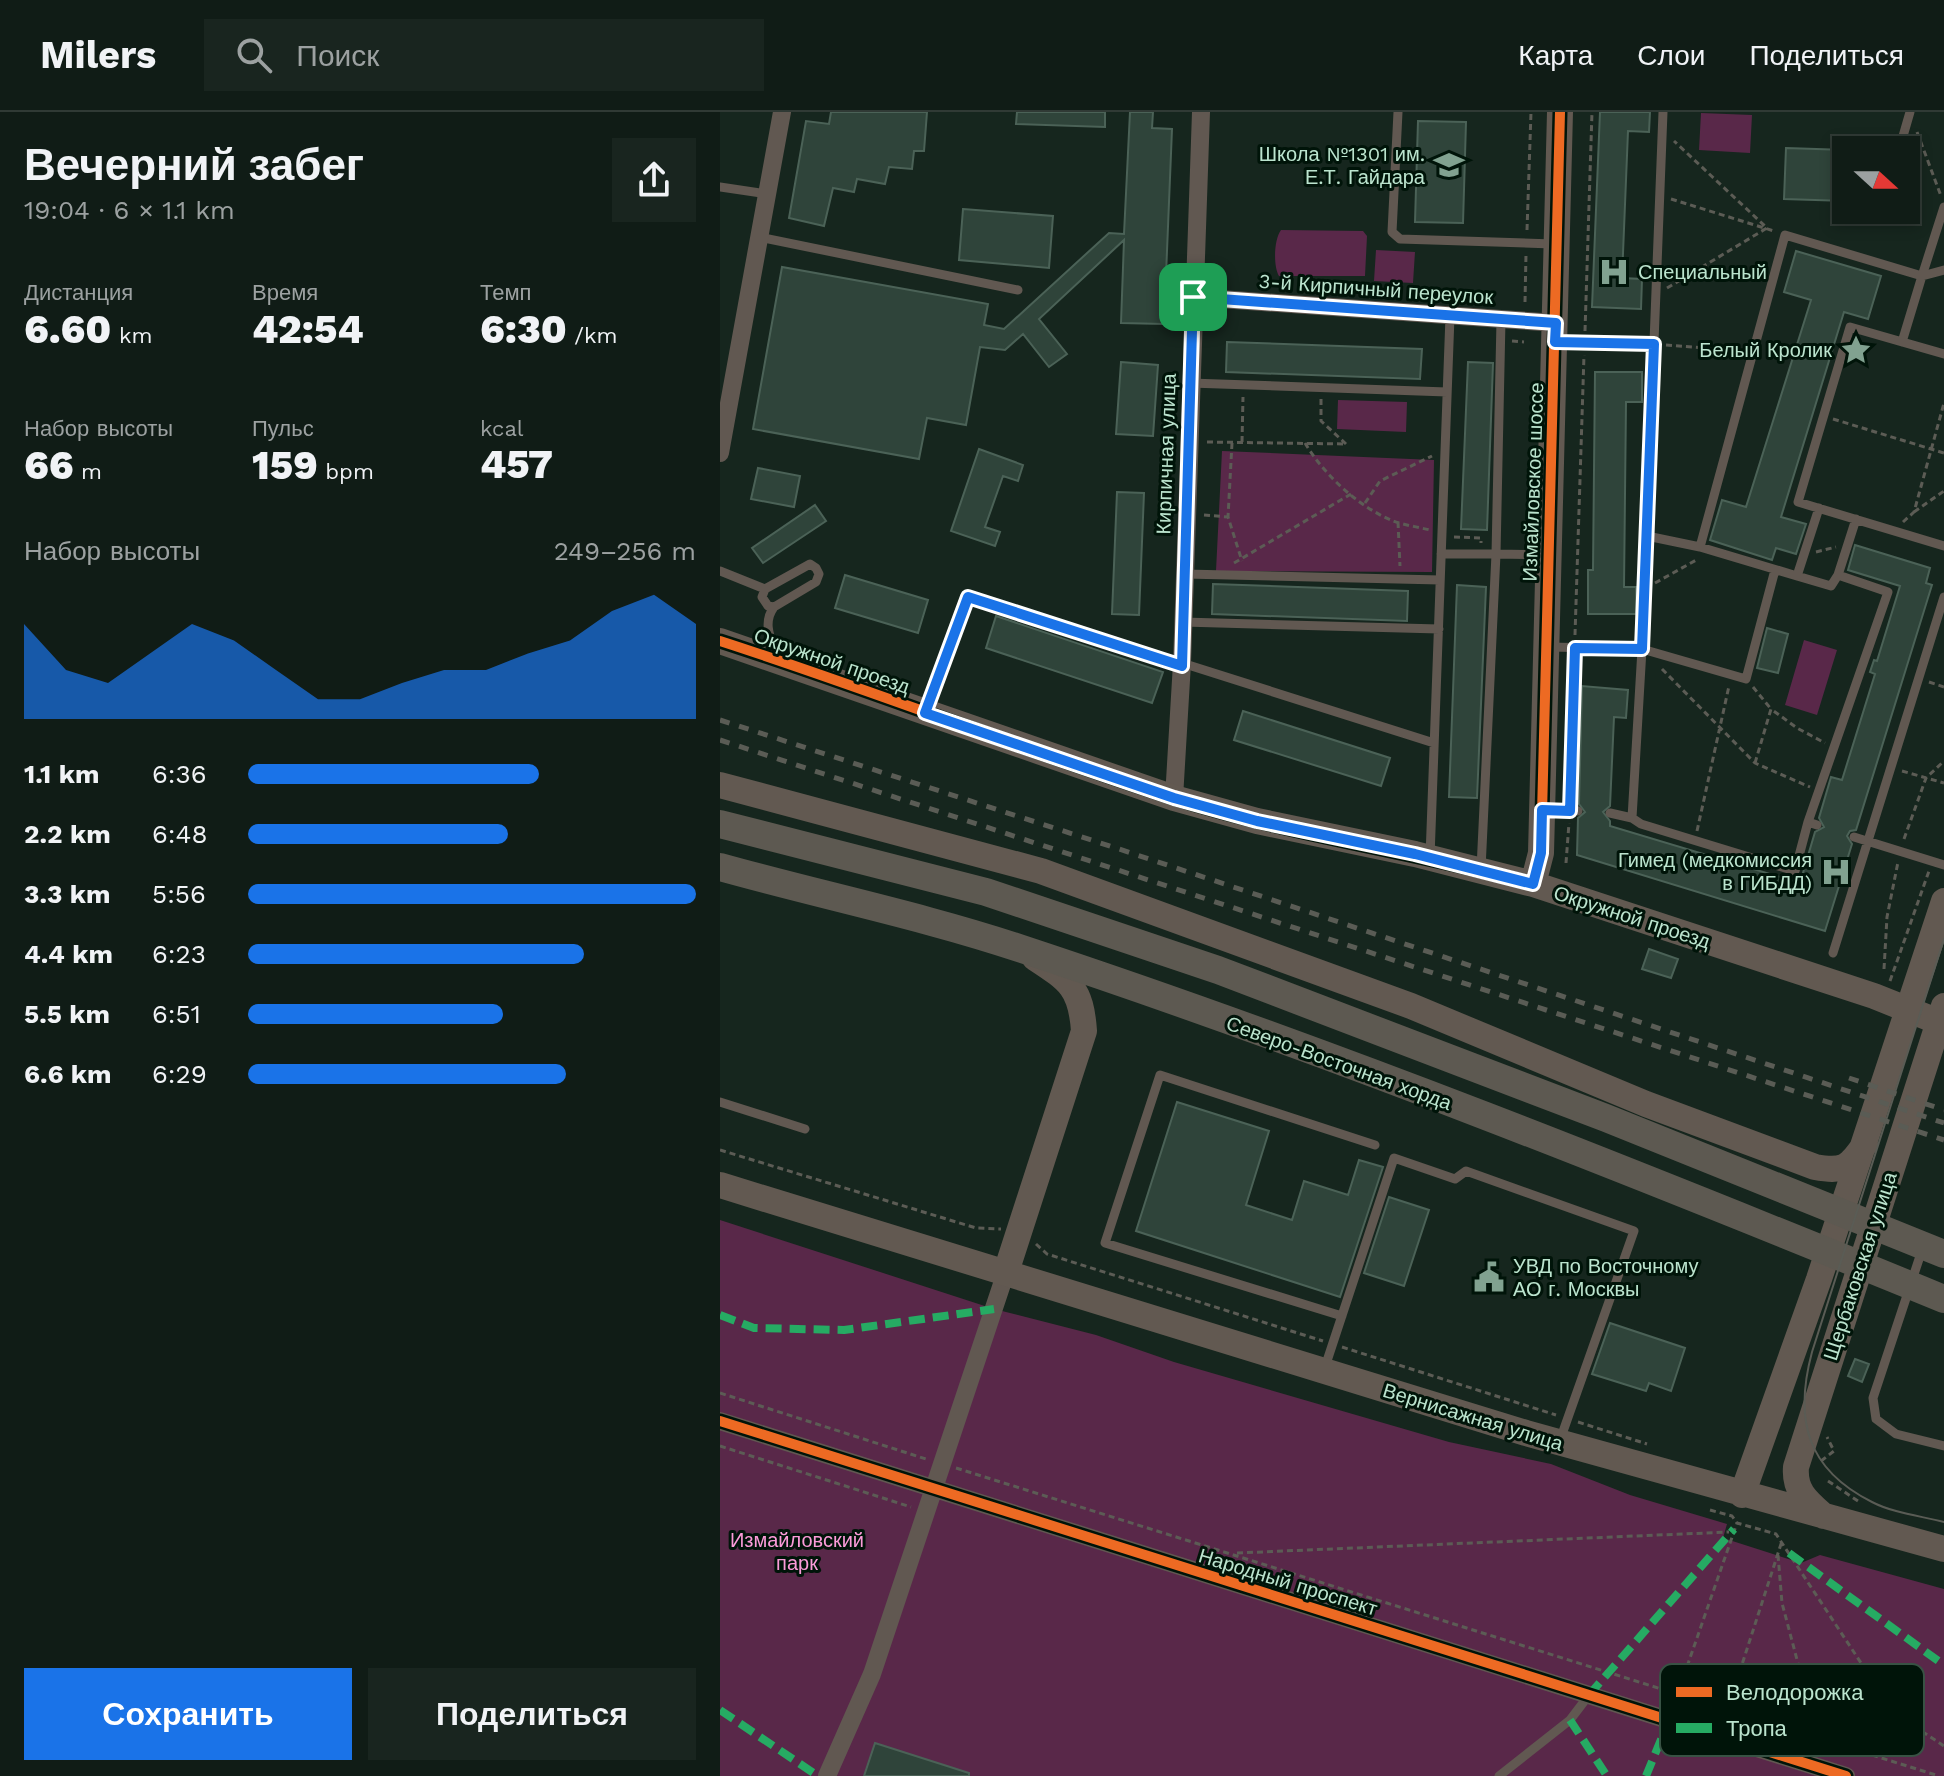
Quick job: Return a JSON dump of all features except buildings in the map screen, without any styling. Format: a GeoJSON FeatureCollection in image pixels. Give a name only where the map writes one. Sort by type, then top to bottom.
{"type":"FeatureCollection","features":[{"type":"Feature","properties":{"kind":"main road","name":"Измайловское шоссе"},"geometry":{"type":"LineString","coordinates":[[1533,884],[1541,853],[1560,112]]}},
{"type":"Feature","properties":{"kind":"main road","name":"Окружной проезд"},"geometry":{"type":"LineString","coordinates":[[720,641],[1174,798],[1257,821],[1430,858],[1533,884],[1943,1017]]}},
{"type":"Feature","properties":{"kind":"main road"},"geometry":{"type":"LineString","coordinates":[[720,785],[1041,871],[1411,1006],[1646,1104],[1815,1167],[1835,1171],[1845,1168],[1865,1144]]}},
{"type":"Feature","properties":{"kind":"main road","name":"Северо-Восточная хорда"},"geometry":{"type":"LineString","coordinates":[[720,824],[986,892],[1218,970],[1759,1180],[1936,1244]]}},
{"type":"Feature","properties":{"kind":"main road","name":"Северо-Восточная хорда"},"geometry":{"type":"LineString","coordinates":[[720,867],[1024,950],[1325,1056],[1744,1216],[1943,1299]]}},
{"type":"Feature","properties":{"kind":"main road","name":"Щербаковская улица"},"geometry":{"type":"LineString","coordinates":[[1742,1495],[1865,1144],[1944,901]]}},
{"type":"Feature","properties":{"kind":"main road"},"geometry":{"type":"LineString","coordinates":[[1006,1272],[1084,1031],[1083,1004],[1075,987],[1024,950]]}},
{"type":"Feature","properties":{"kind":"main road","name":"Щербаковская улица"},"geometry":{"type":"LineString","coordinates":[[1827,1518],[1798,1490],[1796,1467],[1943,1017]]}},
{"type":"Feature","properties":{"kind":"main road","name":"Вернисажная улица"},"geometry":{"type":"LineString","coordinates":[[720,1185],[1324,1372],[1563,1430],[1742,1495],[1944,1549]]}},
{"type":"Feature","properties":{"kind":"street"},"geometry":{"type":"LineString","coordinates":[[720,453],[782,112]]}},
{"type":"Feature","properties":{"kind":"street","name":"Кирпичная улица"},"geometry":{"type":"LineString","coordinates":[[1174,798],[1182,664],[1201,112]]}},
{"type":"Feature","properties":{"kind":"street","name":"3-й Кирпичный переулок"},"geometry":{"type":"LineString","coordinates":[[1193,297],[1501,320],[1556,333]]}},
{"type":"Feature","properties":{"kind":"street"},"geometry":{"type":"LineString","coordinates":[[827,1776],[872,1674],[1006,1272]]}},
{"type":"Feature","properties":{"kind":"street","name":"Народный проспект"},"geometry":{"type":"LineString","coordinates":[[720,1421],[1660,1717]]}},
{"type":"Feature","properties":{"kind":"street","name":"Народный проспект"},"geometry":{"type":"LineString","coordinates":[[1783,1756],[1846,1776]]}},
{"type":"Feature","properties":{"kind":"lane"},"geometry":{"type":"LineString","coordinates":[[1398,112],[1392,232],[1400,239],[1557,245]]}},
{"type":"Feature","properties":{"kind":"lane"},"geometry":{"type":"LineString","coordinates":[[1632,818],[1645,588],[1663,112]]}},
{"type":"Feature","properties":{"kind":"lane"},"geometry":{"type":"LineString","coordinates":[[1903,136],[1910,112]]}},
{"type":"Feature","properties":{"kind":"lane"},"geometry":{"type":"LineString","coordinates":[[720,187],[767,194]]}},
{"type":"Feature","properties":{"kind":"lane"},"geometry":{"type":"LineString","coordinates":[[1902,342],[1944,205]]}},
{"type":"Feature","properties":{"kind":"lane"},"geometry":{"type":"LineString","coordinates":[[1700,547],[1785,235],[1922,276],[1944,270]]}},
{"type":"Feature","properties":{"kind":"lane"},"geometry":{"type":"LineString","coordinates":[[759,237],[1018,290]]}},
{"type":"Feature","properties":{"kind":"lane"},"geometry":{"type":"LineString","coordinates":[[1430,858],[1450,316]]}},
{"type":"Feature","properties":{"kind":"lane"},"geometry":{"type":"LineString","coordinates":[[1481,870],[1496,554],[1501,320]]}},
{"type":"Feature","properties":{"kind":"lane"},"geometry":{"type":"LineString","coordinates":[[1944,354],[1850,327],[1798,502],[1944,546]]}},
{"type":"Feature","properties":{"kind":"lane"},"geometry":{"type":"LineString","coordinates":[[1556,333],[1584,343],[1654,344]]}},
{"type":"Feature","properties":{"kind":"lane"},"geometry":{"type":"LineString","coordinates":[[1190,383],[1447,392]]}},
{"type":"Feature","properties":{"kind":"lane"},"geometry":{"type":"LineString","coordinates":[[1797,576],[1819,508]]}},
{"type":"Feature","properties":{"kind":"lane"},"geometry":{"type":"LineString","coordinates":[[1647,536],[1700,547],[1831,586],[1838,575],[1856,519]]}},
{"type":"Feature","properties":{"kind":"lane"},"geometry":{"type":"LineString","coordinates":[[1441,554],[1549,555]]}},
{"type":"Feature","properties":{"kind":"lane"},"geometry":{"type":"LineString","coordinates":[[774,607],[768,606],[762,597],[765,589],[804,566],[816,568],[819,574],[816,582],[774,607],[767,616],[769,634],[778,660]]}},
{"type":"Feature","properties":{"kind":"lane"},"geometry":{"type":"LineString","coordinates":[[1547,647],[1642,649],[1746,679],[1775,570]]}},
{"type":"Feature","properties":{"kind":"lane"},"geometry":{"type":"LineString","coordinates":[[720,571],[765,589]]}},
{"type":"Feature","properties":{"kind":"lane"},"geometry":{"type":"LineString","coordinates":[[1185,574],[1440,580]]}},
{"type":"Feature","properties":{"kind":"lane"},"geometry":{"type":"LineString","coordinates":[[1610,813],[1795,871],[1813,824],[1819,791],[1888,592],[1838,575]]}},
{"type":"Feature","properties":{"kind":"lane"},"geometry":{"type":"LineString","coordinates":[[925,713],[968,597],[1434,743]]}},
{"type":"Feature","properties":{"kind":"lane"},"geometry":{"type":"LineString","coordinates":[[1833,953],[1944,597]]}},
{"type":"Feature","properties":{"kind":"lane"},"geometry":{"type":"LineString","coordinates":[[1183,622],[1439,629]]}},
{"type":"Feature","properties":{"kind":"lane"},"geometry":{"type":"LineString","coordinates":[[1542,810],[1574,811]]}},
{"type":"Feature","properties":{"kind":"lane"},"geometry":{"type":"LineString","coordinates":[[1854,837],[1944,865]]}},
{"type":"Feature","properties":{"kind":"lane"},"geometry":{"type":"LineString","coordinates":[[1342,1316],[1105,1243],[1160,1075],[1375,1145]]}},
{"type":"Feature","properties":{"kind":"lane"},"geometry":{"type":"LineString","coordinates":[[720,1102],[805,1129]]}},
{"type":"Feature","properties":{"kind":"lane"},"geometry":{"type":"LineString","coordinates":[[1324,1372],[1394,1158],[1455,1179],[1466,1171],[1634,1231],[1563,1430]]}},
{"type":"Feature","properties":{"kind":"lane"},"geometry":{"type":"LineString","coordinates":[[1936,1244],[1873,1398],[1876,1419],[1896,1434],[1944,1446]]}},
{"type":"Feature","properties":{"kind":"lane"},"geometry":{"type":"LineString","coordinates":[[1499,1776],[1570,1720],[1589,1695]]}},
{"type":"Feature","properties":{"kind":"path"},"geometry":{"type":"LineString","coordinates":[[1525,302],[1531,112]]}},
{"type":"Feature","properties":{"kind":"path"},"geometry":{"type":"LineString","coordinates":[[1566,863],[1574,811],[1575,648],[1592,112]]}},
{"type":"Feature","properties":{"kind":"path"},"geometry":{"type":"LineString","coordinates":[[1910,112],[1944,205]]}},
{"type":"Feature","properties":{"kind":"path"},"geometry":{"type":"LineString","coordinates":[[1662,131],[1767,228]]}},
{"type":"Feature","properties":{"kind":"path"},"geometry":{"type":"LineString","coordinates":[[1936,181],[1944,179]]}},
{"type":"Feature","properties":{"kind":"path"},"geometry":{"type":"LineString","coordinates":[[1660,196],[1785,235]]}},
{"type":"Feature","properties":{"kind":"path"},"geometry":{"type":"LineString","coordinates":[[1656,295],[1767,228]]}},
{"type":"Feature","properties":{"kind":"path"},"geometry":{"type":"LineString","coordinates":[[1654,344],[1753,351]]}},
{"type":"Feature","properties":{"kind":"path"},"geometry":{"type":"LineString","coordinates":[[1242,444],[1243,385]]}},
{"type":"Feature","properties":{"kind":"path"},"geometry":{"type":"LineString","coordinates":[[1203,442],[1346,444],[1321,421],[1320,388]]}},
{"type":"Feature","properties":{"kind":"path"},"geometry":{"type":"LineString","coordinates":[[1914,512],[1944,403]]}},
{"type":"Feature","properties":{"kind":"path"},"geometry":{"type":"LineString","coordinates":[[1823,416],[1944,453]]}},
{"type":"Feature","properties":{"kind":"path"},"geometry":{"type":"LineString","coordinates":[[1232,443],[1228,517],[1247,576]]}},
{"type":"Feature","properties":{"kind":"path"},"geometry":{"type":"LineString","coordinates":[[1305,443],[1316,461],[1365,503],[1398,522],[1442,535],[1481,538],[1481,554]]}},
{"type":"Feature","properties":{"kind":"path"},"geometry":{"type":"LineString","coordinates":[[1365,503],[1380,481],[1445,450]]}},
{"type":"Feature","properties":{"kind":"path"},"geometry":{"type":"LineString","coordinates":[[1894,531],[1944,491]]}},
{"type":"Feature","properties":{"kind":"path"},"geometry":{"type":"LineString","coordinates":[[1208,575],[1242,559],[1351,494]]}},
{"type":"Feature","properties":{"kind":"path"},"geometry":{"type":"LineString","coordinates":[[1199,514],[1228,517]]}},
{"type":"Feature","properties":{"kind":"path"},"geometry":{"type":"LineString","coordinates":[[1398,522],[1400,579]]}},
{"type":"Feature","properties":{"kind":"path"},"geometry":{"type":"LineString","coordinates":[[1804,554],[1848,544]]}},
{"type":"Feature","properties":{"kind":"path"},"geometry":{"type":"LineString","coordinates":[[1645,588],[1713,551]]}},
{"type":"Feature","properties":{"kind":"path"},"geometry":{"type":"LineString","coordinates":[[1642,649],[1755,763],[1819,791]]}},
{"type":"Feature","properties":{"kind":"path"},"geometry":{"type":"LineString","coordinates":[[1695,840],[1732,675]]}},
{"type":"Feature","properties":{"kind":"path"},"geometry":{"type":"LineString","coordinates":[[1746,679],[1771,709],[1797,728],[1834,747]]}},
{"type":"Feature","properties":{"kind":"path"},"geometry":{"type":"LineString","coordinates":[[1755,763],[1771,709]]}},
{"type":"Feature","properties":{"kind":"path"},"geometry":{"type":"LineString","coordinates":[[1891,768],[1944,783]]}},
{"type":"Feature","properties":{"kind":"path"},"geometry":{"type":"LineString","coordinates":[[1890,981],[1932,861]]}},
{"type":"Feature","properties":{"kind":"path"},"geometry":{"type":"LineString","coordinates":[[1892,972],[1900,974]]}},
{"type":"Feature","properties":{"kind":"path"},"geometry":{"type":"LineString","coordinates":[[720,1150],[976,1228],[1001,1229]]}},
{"type":"Feature","properties":{"kind":"path"},"geometry":{"type":"LineString","coordinates":[[1033,1241],[1047,1254],[1333,1344],[1563,1430],[1652,1445]]}},
{"type":"Feature","properties":{"kind":"path"},"geometry":{"type":"LineString","coordinates":[[720,1393],[1660,1691]]}},
{"type":"Feature","properties":{"kind":"path"},"geometry":{"type":"LineString","coordinates":[[720,1446],[928,1512]]}},
{"type":"Feature","properties":{"kind":"path"},"geometry":{"type":"LineString","coordinates":[[1812,1469],[1834,1451]]}},
{"type":"Feature","properties":{"kind":"path"},"geometry":{"type":"LineString","coordinates":[[1828,1481],[1872,1510]]}},
{"type":"Feature","properties":{"kind":"path"},"geometry":{"type":"LineString","coordinates":[[1710,1510],[1732,1516],[1737,1523],[1776,1534],[1862,1664]]}},
{"type":"Feature","properties":{"kind":"path"},"geometry":{"type":"LineString","coordinates":[[1688,1664],[1737,1523]]}},
{"type":"Feature","properties":{"kind":"path"},"geometry":{"type":"LineString","coordinates":[[1234,1554],[1729,1532]]}},
{"type":"Feature","properties":{"kind":"path"},"geometry":{"type":"LineString","coordinates":[[1742,1664],[1782,1541]]}},
{"type":"Feature","properties":{"kind":"path"},"geometry":{"type":"LineString","coordinates":[[1778,1555],[1782,1603],[1798,1664]]}},
{"type":"Feature","properties":{"kind":"path"},"geometry":{"type":"LineString","coordinates":[[1924,1733],[1944,1746]]}},
{"type":"Feature","properties":{"kind":"path"},"geometry":{"type":"LineString","coordinates":[[1818,1756],[1818,1767]]}},
{"type":"Feature","properties":{"kind":"path"},"geometry":{"type":"LineString","coordinates":[[1874,1756],[1939,1776]]}},
{"type":"Feature","properties":{"kind":"green space"},"geometry":{"type":"Polygon","coordinates":[[[1701,113],[1752,115],[1750,153],[1699,150],[1701,113]]]}},
{"type":"Feature","properties":{"kind":"green space"},"geometry":{"type":"Polygon","coordinates":[[[1281,230],[1363,231],[1367,236],[1365,276],[1279,276],[1275,253],[1281,230]]]}},
{"type":"Feature","properties":{"kind":"green space"},"geometry":{"type":"Polygon","coordinates":[[[1376,250],[1415,252],[1413,283],[1374,281],[1376,250]]]}},
{"type":"Feature","properties":{"kind":"green space"},"geometry":{"type":"Polygon","coordinates":[[[1338,400],[1407,402],[1406,432],[1337,429],[1338,400]]]}},
{"type":"Feature","properties":{"kind":"green space"},"geometry":{"type":"Polygon","coordinates":[[[1222,451],[1434,460],[1432,572],[1216,571],[1222,451]]]}},
{"type":"Feature","properties":{"kind":"green space"},"geometry":{"type":"Polygon","coordinates":[[[1804,640],[1837,650],[1817,715],[1785,705],[1804,640]]]}},
{"type":"Feature","properties":{"kind":"green space","name":"Измайловский парк"},"geometry":{"type":"Polygon","coordinates":[[[720,1220],[994,1309],[1096,1335],[1174,1362],[1449,1442],[1551,1464],[1630,1495],[1727,1524],[1723,1538],[1801,1563],[1820,1555],[1944,1589],[1944,1776],[720,1776],[720,1220]]]}},
{"type":"Feature","properties":{"kind":"tram line"},"geometry":{"type":"LineString","coordinates":[[1944,939],[1812,1352],[1804,1399],[1810,1440],[1832,1474],[1850,1489],[1880,1506],[1944,1522]]}},
{"type":"Feature","properties":{"kind":"railway"},"geometry":{"type":"LineString","coordinates":[[720,720],[1944,1123]]}},
{"type":"Feature","properties":{"kind":"railway"},"geometry":{"type":"LineString","coordinates":[[720,740],[1944,1140]]}},
{"type":"Feature","properties":{"kind":"railway"},"geometry":{"type":"LineString","coordinates":[[1849,1078],[1944,1110]]}},
{"type":"Feature","properties":{"kind":"marked path"},"geometry":{"type":"LineString","coordinates":[[720,1315],[754,1328],[844,1330],[994,1309]]}},
{"type":"Feature","properties":{"kind":"marked path"},"geometry":{"type":"LineString","coordinates":[[1589,1695],[1734,1529]]}},
{"type":"Feature","properties":{"kind":"marked path"},"geometry":{"type":"LineString","coordinates":[[1789,1553],[1944,1665]]}},
{"type":"Feature","properties":{"kind":"marked path"},"geometry":{"type":"LineString","coordinates":[[720,1710],[818,1776]]}},
{"type":"Feature","properties":{"kind":"marked path"},"geometry":{"type":"LineString","coordinates":[[1570,1720],[1607,1776]]}},
{"type":"Feature","properties":{"kind":"marked path"},"geometry":{"type":"LineString","coordinates":[[1646,1776],[1660,1742]]}},
{"type":"Feature","properties":{"kind":"cycle path"},"geometry":{"type":"LineString","coordinates":[[1541,853],[1560,112]]}},
{"type":"Feature","properties":{"kind":"cycle path"},"geometry":{"type":"LineString","coordinates":[[720,641],[1173,798],[1262,823],[1533,884]]}},
{"type":"Feature","properties":{"kind":"cycle path"},"geometry":{"type":"LineString","coordinates":[[720,1421],[1660,1717]]}},
{"type":"Feature","properties":{"kind":"cycle path"},"geometry":{"type":"LineString","coordinates":[[1783,1756],[1846,1776]]}},
{"type":"Feature","properties":{"kind":"place","name":"Школа №1301 им. Е.Т. Гайдара"},"geometry":{"type":"Point","coordinates":[1449,165]}},
{"type":"Feature","properties":{"kind":"place","name":"Специальный"},"geometry":{"type":"Point","coordinates":[1614,272]}},
{"type":"Feature","properties":{"kind":"place","name":"Белый Кролик"},"geometry":{"type":"Point","coordinates":[1856,350]}},
{"type":"Feature","properties":{"kind":"place","name":"Гимед (медкомиссия в ГИБДД)"},"geometry":{"type":"Point","coordinates":[1836,872]}},
{"type":"Feature","properties":{"kind":"place","name":"УВД по Восточному АО г. Москвы"},"geometry":{"type":"Point","coordinates":[1489,1277]}},
{"type":"Feature","properties":{"kind":"route"},"geometry":{"type":"LineString","coordinates":[[1193,297],[1556,323],[1555,342],[1654,344],[1642,649],[1575,648],[1570,811],[1542,810],[1541,853],[1533,884],[1415,854],[1257,821],[1174,798],[925,713],[968,597],[1182,666],[1193,297]]}}]}
